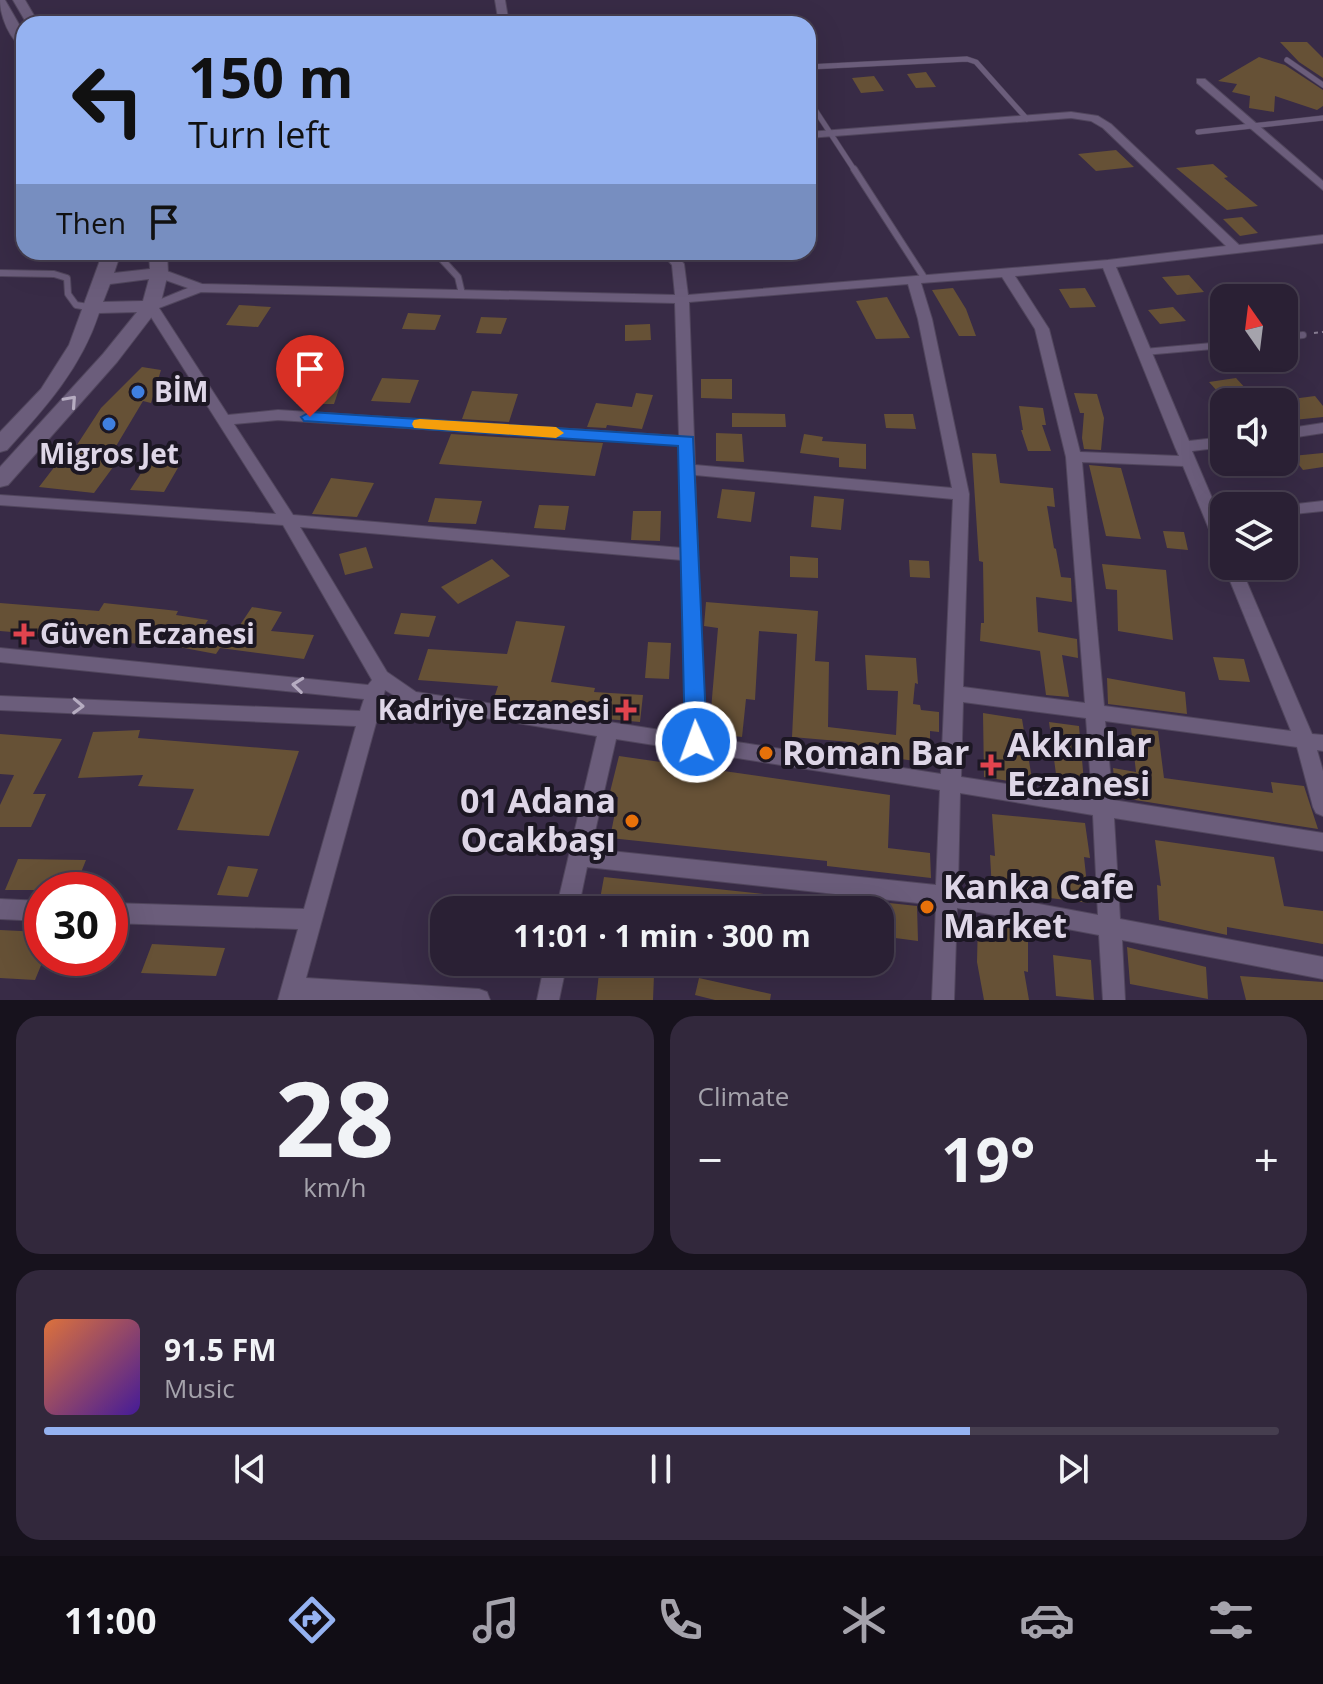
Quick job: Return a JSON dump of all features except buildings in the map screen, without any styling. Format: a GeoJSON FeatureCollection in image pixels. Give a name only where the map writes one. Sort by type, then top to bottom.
{"type":"FeatureCollection","features":[{"type":"Feature","properties":{"kind":"main road"},"geometry":{"type":"LineString","coordinates":[[0,2],[16,30]]}},
{"type":"Feature","properties":{"kind":"main road"},"geometry":{"type":"LineString","coordinates":[[0,445],[48,393],[79,345],[109,260]]}},
{"type":"Feature","properties":{"kind":"main road"},"geometry":{"type":"LineString","coordinates":[[0,480],[110,358],[151,306],[159,273],[158,260]]}},
{"type":"Feature","properties":{"kind":"main road"},"geometry":{"type":"LineString","coordinates":[[103,279],[159,273]]}},
{"type":"Feature","properties":{"kind":"main road"},"geometry":{"type":"LineString","coordinates":[[94,308],[151,306]]}},
{"type":"Feature","properties":{"kind":"street"},"geometry":{"type":"LineString","coordinates":[[1201,81],[1323,187]]}},
{"type":"Feature","properties":{"kind":"street"},"geometry":{"type":"LineString","coordinates":[[816,134],[1071,115],[1094,118],[1107,126],[1235,248]]}},
{"type":"Feature","properties":{"kind":"street"},"geometry":{"type":"LineString","coordinates":[[159,273],[200,288],[682,299],[1108,264],[1323,239]]}},
{"type":"Feature","properties":{"kind":"street"},"geometry":{"type":"LineString","coordinates":[[674,260],[678,264],[682,299],[696,742]]}},
{"type":"Feature","properties":{"kind":"street"},"geometry":{"type":"LineString","coordinates":[[1108,264],[1186,454],[1210,501]]}},
{"type":"Feature","properties":{"kind":"street"},"geometry":{"type":"LineString","coordinates":[[1006,272],[1042,329],[1074,457],[1103,807],[1114,1000]]}},
{"type":"Feature","properties":{"kind":"street"},"geometry":{"type":"LineString","coordinates":[[919,280],[961,494],[943,1000]]}},
{"type":"Feature","properties":{"kind":"street"},"geometry":{"type":"LineString","coordinates":[[200,288],[151,306],[288,520],[378,685],[291,994],[479,1000]]}},
{"type":"Feature","properties":{"kind":"street"},"geometry":{"type":"LineString","coordinates":[[226,420],[278,415],[686,441]]}},
{"type":"Feature","properties":{"kind":"street"},"geometry":{"type":"LineString","coordinates":[[1298,432],[1323,428]]}},
{"type":"Feature","properties":{"kind":"street"},"geometry":{"type":"LineString","coordinates":[[1074,457],[1186,454],[1210,446]]}},
{"type":"Feature","properties":{"kind":"street"},"geometry":{"type":"LineString","coordinates":[[687,469],[961,494]]}},
{"type":"Feature","properties":{"kind":"street"},"geometry":{"type":"LineString","coordinates":[[0,500],[288,520],[690,555]]}},
{"type":"Feature","properties":{"kind":"street"},"geometry":{"type":"LineString","coordinates":[[1298,509],[1323,506]]}},
{"type":"Feature","properties":{"kind":"street"},"geometry":{"type":"LineString","coordinates":[[1239,580],[1314,742],[1323,807]]}},
{"type":"Feature","properties":{"kind":"street"},"geometry":{"type":"LineString","coordinates":[[0,655],[378,685],[412,699],[1323,842]]}},
{"type":"Feature","properties":{"kind":"street"},"geometry":{"type":"LineString","coordinates":[[954,693],[1314,742]]}},
{"type":"Feature","properties":{"kind":"street"},"geometry":{"type":"LineString","coordinates":[[0,703],[368,719]]}},
{"type":"Feature","properties":{"kind":"street"},"geometry":{"type":"LineString","coordinates":[[570,896],[608,731]]}},
{"type":"Feature","properties":{"kind":"street"},"geometry":{"type":"LineString","coordinates":[[578,857],[946,896],[1323,968]]}},
{"type":"Feature","properties":{"kind":"street"},"geometry":{"type":"LineString","coordinates":[[0,909],[24,910]]}},
{"type":"Feature","properties":{"kind":"street"},"geometry":{"type":"LineString","coordinates":[[128,914],[312,919]]}},
{"type":"Feature","properties":{"kind":"street"},"geometry":{"type":"LineString","coordinates":[[548,1000],[553,976]]}},
{"type":"Feature","properties":{"kind":"lane"},"geometry":{"type":"LineString","coordinates":[[816,67],[967,59],[976,62],[1027,119]]}},
{"type":"Feature","properties":{"kind":"lane"},"geometry":{"type":"LineString","coordinates":[[1287,60],[1323,85]]}},
{"type":"Feature","properties":{"kind":"lane"},"geometry":{"type":"LineString","coordinates":[[816,111],[919,280]]}},
{"type":"Feature","properties":{"kind":"lane"},"geometry":{"type":"LineString","coordinates":[[1198,132],[1323,118]]}},
{"type":"Feature","properties":{"kind":"lane"},"geometry":{"type":"LineString","coordinates":[[442,260],[458,277],[462,294]]}},
{"type":"Feature","properties":{"kind":"lane"},"geometry":{"type":"LineString","coordinates":[[0,273],[54,274],[67,278],[68,294],[76,305],[94,308]]}},
{"type":"Feature","properties":{"kind":"lane"},"geometry":{"type":"LineString","coordinates":[[1298,336],[1303,335]]}},
{"type":"Feature","properties":{"kind":"lane"},"geometry":{"type":"LineString","coordinates":[[1144,352],[1210,346]]}},
{"type":"Feature","properties":{"kind":"slow traffic"},"geometry":{"type":"LineString","coordinates":[[420,424],[556,433]]}},
{"type":"Feature","properties":{"kind":"place","name":"BİM"},"geometry":{"type":"Point","coordinates":[138,392]}},
{"type":"Feature","properties":{"kind":"place","name":"Migros Jet"},"geometry":{"type":"Point","coordinates":[109,424]}},
{"type":"Feature","properties":{"kind":"place","name":"Güven Eczanesi"},"geometry":{"type":"Point","coordinates":[24,634]}},
{"type":"Feature","properties":{"kind":"place","name":"Kadriye Eczanesi"},"geometry":{"type":"Point","coordinates":[626,710]}},
{"type":"Feature","properties":{"kind":"place","name":"Roman Bar"},"geometry":{"type":"Point","coordinates":[766,753]}},
{"type":"Feature","properties":{"kind":"place","name":"Akkınlar Eczanesi"},"geometry":{"type":"Point","coordinates":[991,765]}},
{"type":"Feature","properties":{"kind":"place","name":"01 Adana Ocakbaşı"},"geometry":{"type":"Point","coordinates":[632,821]}},
{"type":"Feature","properties":{"kind":"place","name":"Kanka Cafe Market"},"geometry":{"type":"Point","coordinates":[927,907]}},
{"type":"Feature","properties":{"kind":"route"},"geometry":{"type":"LineString","coordinates":[[310,417],[686,441],[696,742]]}}]}
